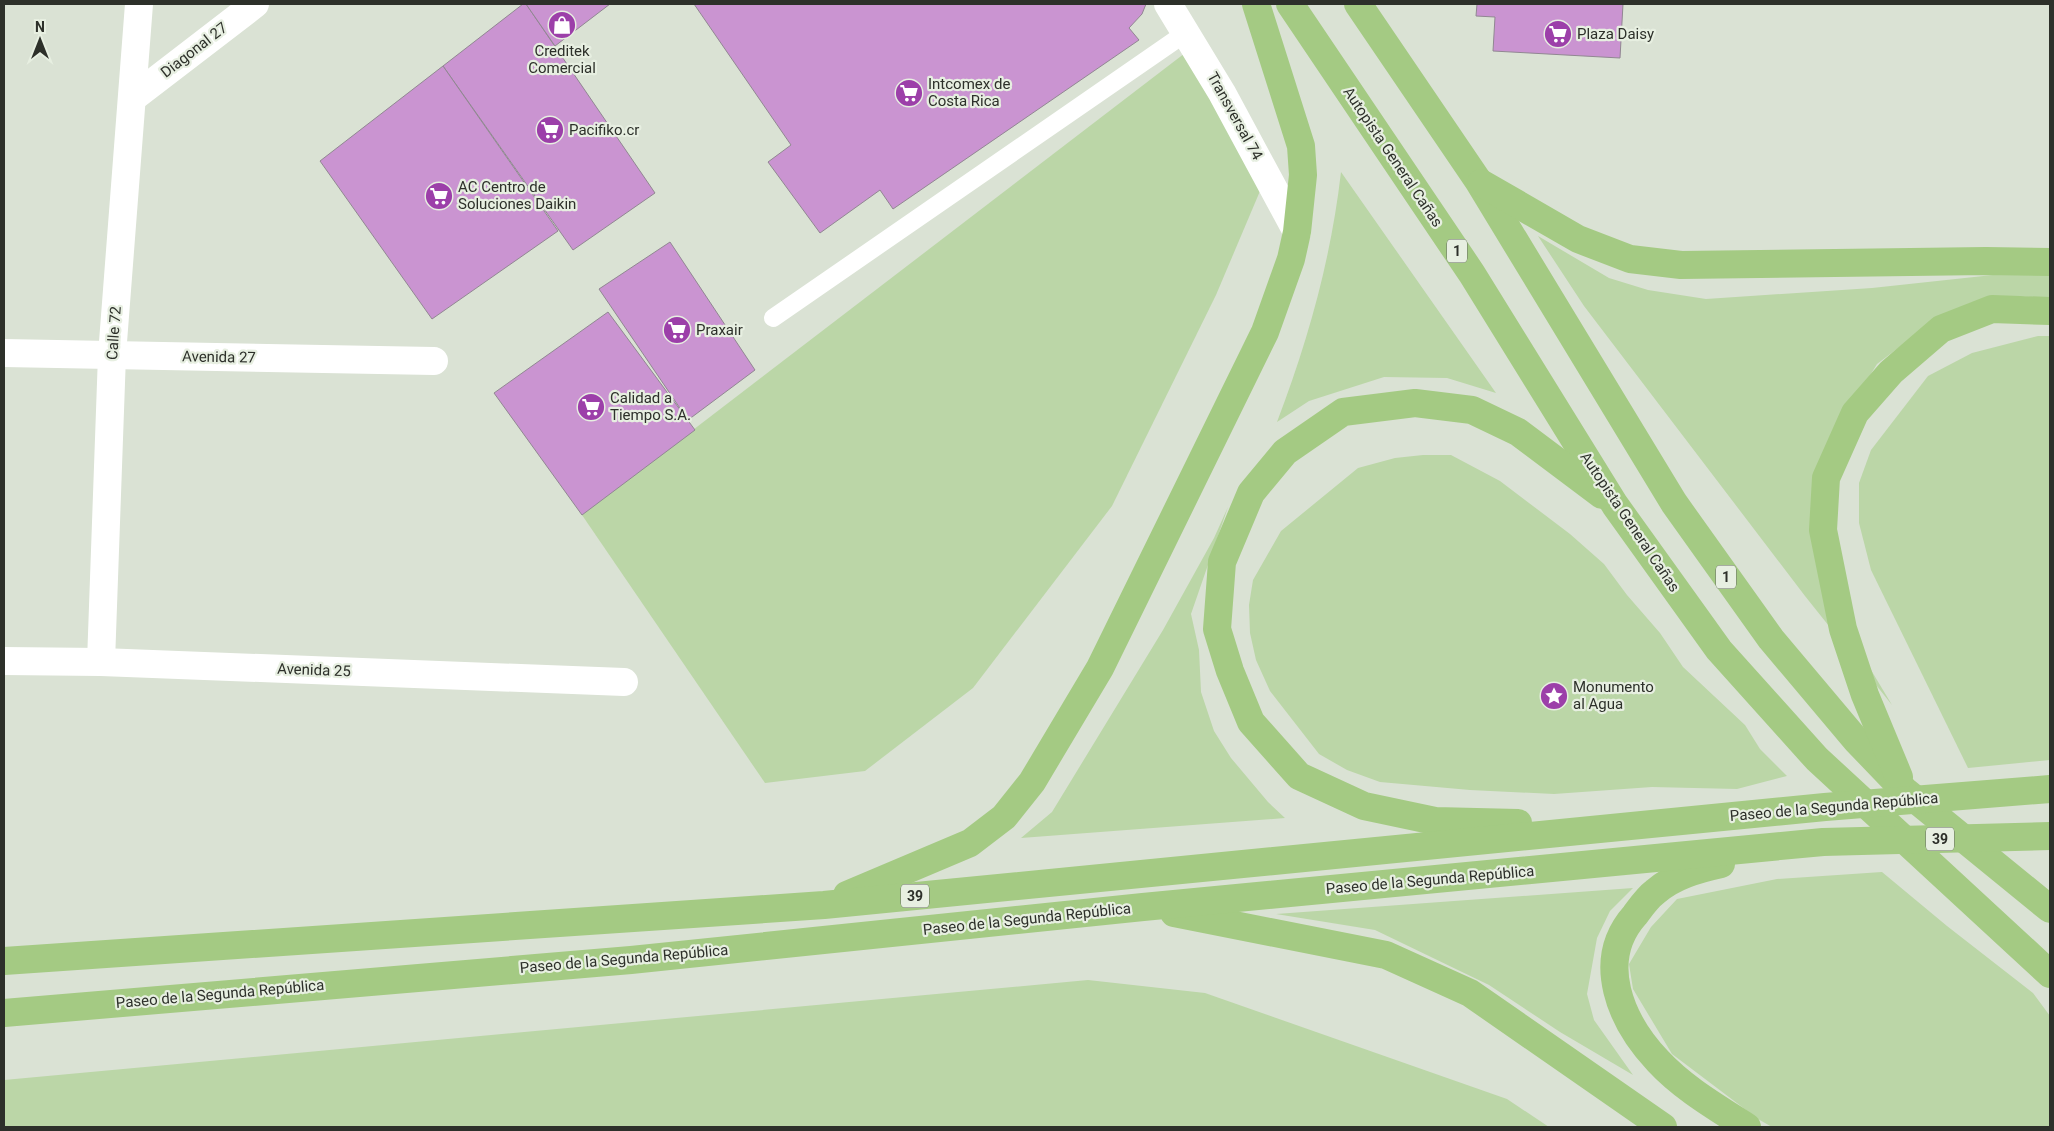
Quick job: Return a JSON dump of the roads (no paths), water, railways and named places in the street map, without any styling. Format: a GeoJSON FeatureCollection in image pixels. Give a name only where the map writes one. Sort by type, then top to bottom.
{"type":"FeatureCollection","features":[{"type":"Feature","properties":{"kind":"highway"},"geometry":{"type":"LineString","coordinates":[[824,905],[970,843],[1004,817],[1032,782],[1100,668],[1266,332],[1291,260],[1297,232],[1303,175],[1300,146],[1256,4]]}},
{"type":"Feature","properties":{"kind":"highway","name":"Autopista General Cañas"},"geometry":{"type":"LineString","coordinates":[[1290,4],[1472,274],[1615,505],[1719,650],[1817,760],[2050,974]]}},
{"type":"Feature","properties":{"kind":"highway","name":"1"},"geometry":{"type":"LineString","coordinates":[[1358,4],[1479,182],[1674,504],[1772,639],[1856,740],[1904,790],[2050,909]]}},
{"type":"Feature","properties":{"kind":"highway"},"geometry":{"type":"LineString","coordinates":[[1479,182],[1578,239],[1630,259],[1682,265],[1986,261],[2050,262]]}},
{"type":"Feature","properties":{"kind":"highway"},"geometry":{"type":"LineString","coordinates":[[1904,790],[1865,695],[1843,629],[1823,530],[1826,478],[1855,413],[1891,372],[1941,329],[1992,310],[2050,310]]}},
{"type":"Feature","properties":{"kind":"highway"},"geometry":{"type":"LineString","coordinates":[[1615,505],[1518,432],[1472,410],[1415,404],[1342,412],[1285,452],[1251,493],[1222,562],[1217,628],[1230,672],[1251,722],[1299,776],[1364,806],[1435,821],[1659,824]]}},
{"type":"Feature","properties":{"kind":"highway","name":"Paseo de la Segunda República"},"geometry":{"type":"LineString","coordinates":[[4,961],[824,905],[1825,807],[2044,789]]}},
{"type":"Feature","properties":{"kind":"highway","name":"Paseo de la Segunda República"},"geometry":{"type":"LineString","coordinates":[[4,1013],[631,960],[1143,907],[1826,842],[2050,836]]}},
{"type":"Feature","properties":{"kind":"highway"},"geometry":{"type":"LineString","coordinates":[[1747,1127],[1692,1091],[1658,1061],[1632,1028],[1617,995],[1612,968],[1618,943],[1628,922],[1655,891],[1693,870],[1826,842]]}},
{"type":"Feature","properties":{"kind":"highway"},"geometry":{"type":"LineString","coordinates":[[1143,907],[1386,955],[1470,993],[1663,1127]]}},
{"type":"Feature","properties":{"kind":"street","name":"Calle 72"},"geometry":{"type":"LineString","coordinates":[[101,662],[112,355],[134,97],[139,4]]}},
{"type":"Feature","properties":{"kind":"street","name":"Diagonal 27"},"geometry":{"type":"LineString","coordinates":[[134,97],[255,4]]}},
{"type":"Feature","properties":{"kind":"street","name":"Transversal 74"},"geometry":{"type":"LineString","coordinates":[[1168,4],[1187,32],[1297,232]]}},
{"type":"Feature","properties":{"kind":"street","name":"Avenida 27"},"geometry":{"type":"LineString","coordinates":[[4,353],[434,361]]}},
{"type":"Feature","properties":{"kind":"street","name":"Avenida 25"},"geometry":{"type":"LineString","coordinates":[[4,661],[101,662],[624,682]]}},
{"type":"Feature","properties":{"kind":"lane"},"geometry":{"type":"LineString","coordinates":[[773,318],[1187,32]]}},
{"type":"Feature","properties":{"kind":"place","name":"Creditek Comercial"},"geometry":{"type":"Point","coordinates":[562,25]}},
{"type":"Feature","properties":{"kind":"place","name":"Plaza Daisy"},"geometry":{"type":"Point","coordinates":[1558,34]}},
{"type":"Feature","properties":{"kind":"place","name":"Intcomex de Costa Rica"},"geometry":{"type":"Point","coordinates":[909,93]}},
{"type":"Feature","properties":{"kind":"place","name":"Pacifiko.cr"},"geometry":{"type":"Point","coordinates":[550,130]}},
{"type":"Feature","properties":{"kind":"place","name":"AC Centro de Soluciones Daikin"},"geometry":{"type":"Point","coordinates":[439,196]}},
{"type":"Feature","properties":{"kind":"place","name":"Praxair"},"geometry":{"type":"Point","coordinates":[677,330]}},
{"type":"Feature","properties":{"kind":"place","name":"Calidad a Tiempo S.A."},"geometry":{"type":"Point","coordinates":[591,407]}},
{"type":"Feature","properties":{"kind":"place","name":"Monumento al Agua"},"geometry":{"type":"Point","coordinates":[1554,696]}}]}
